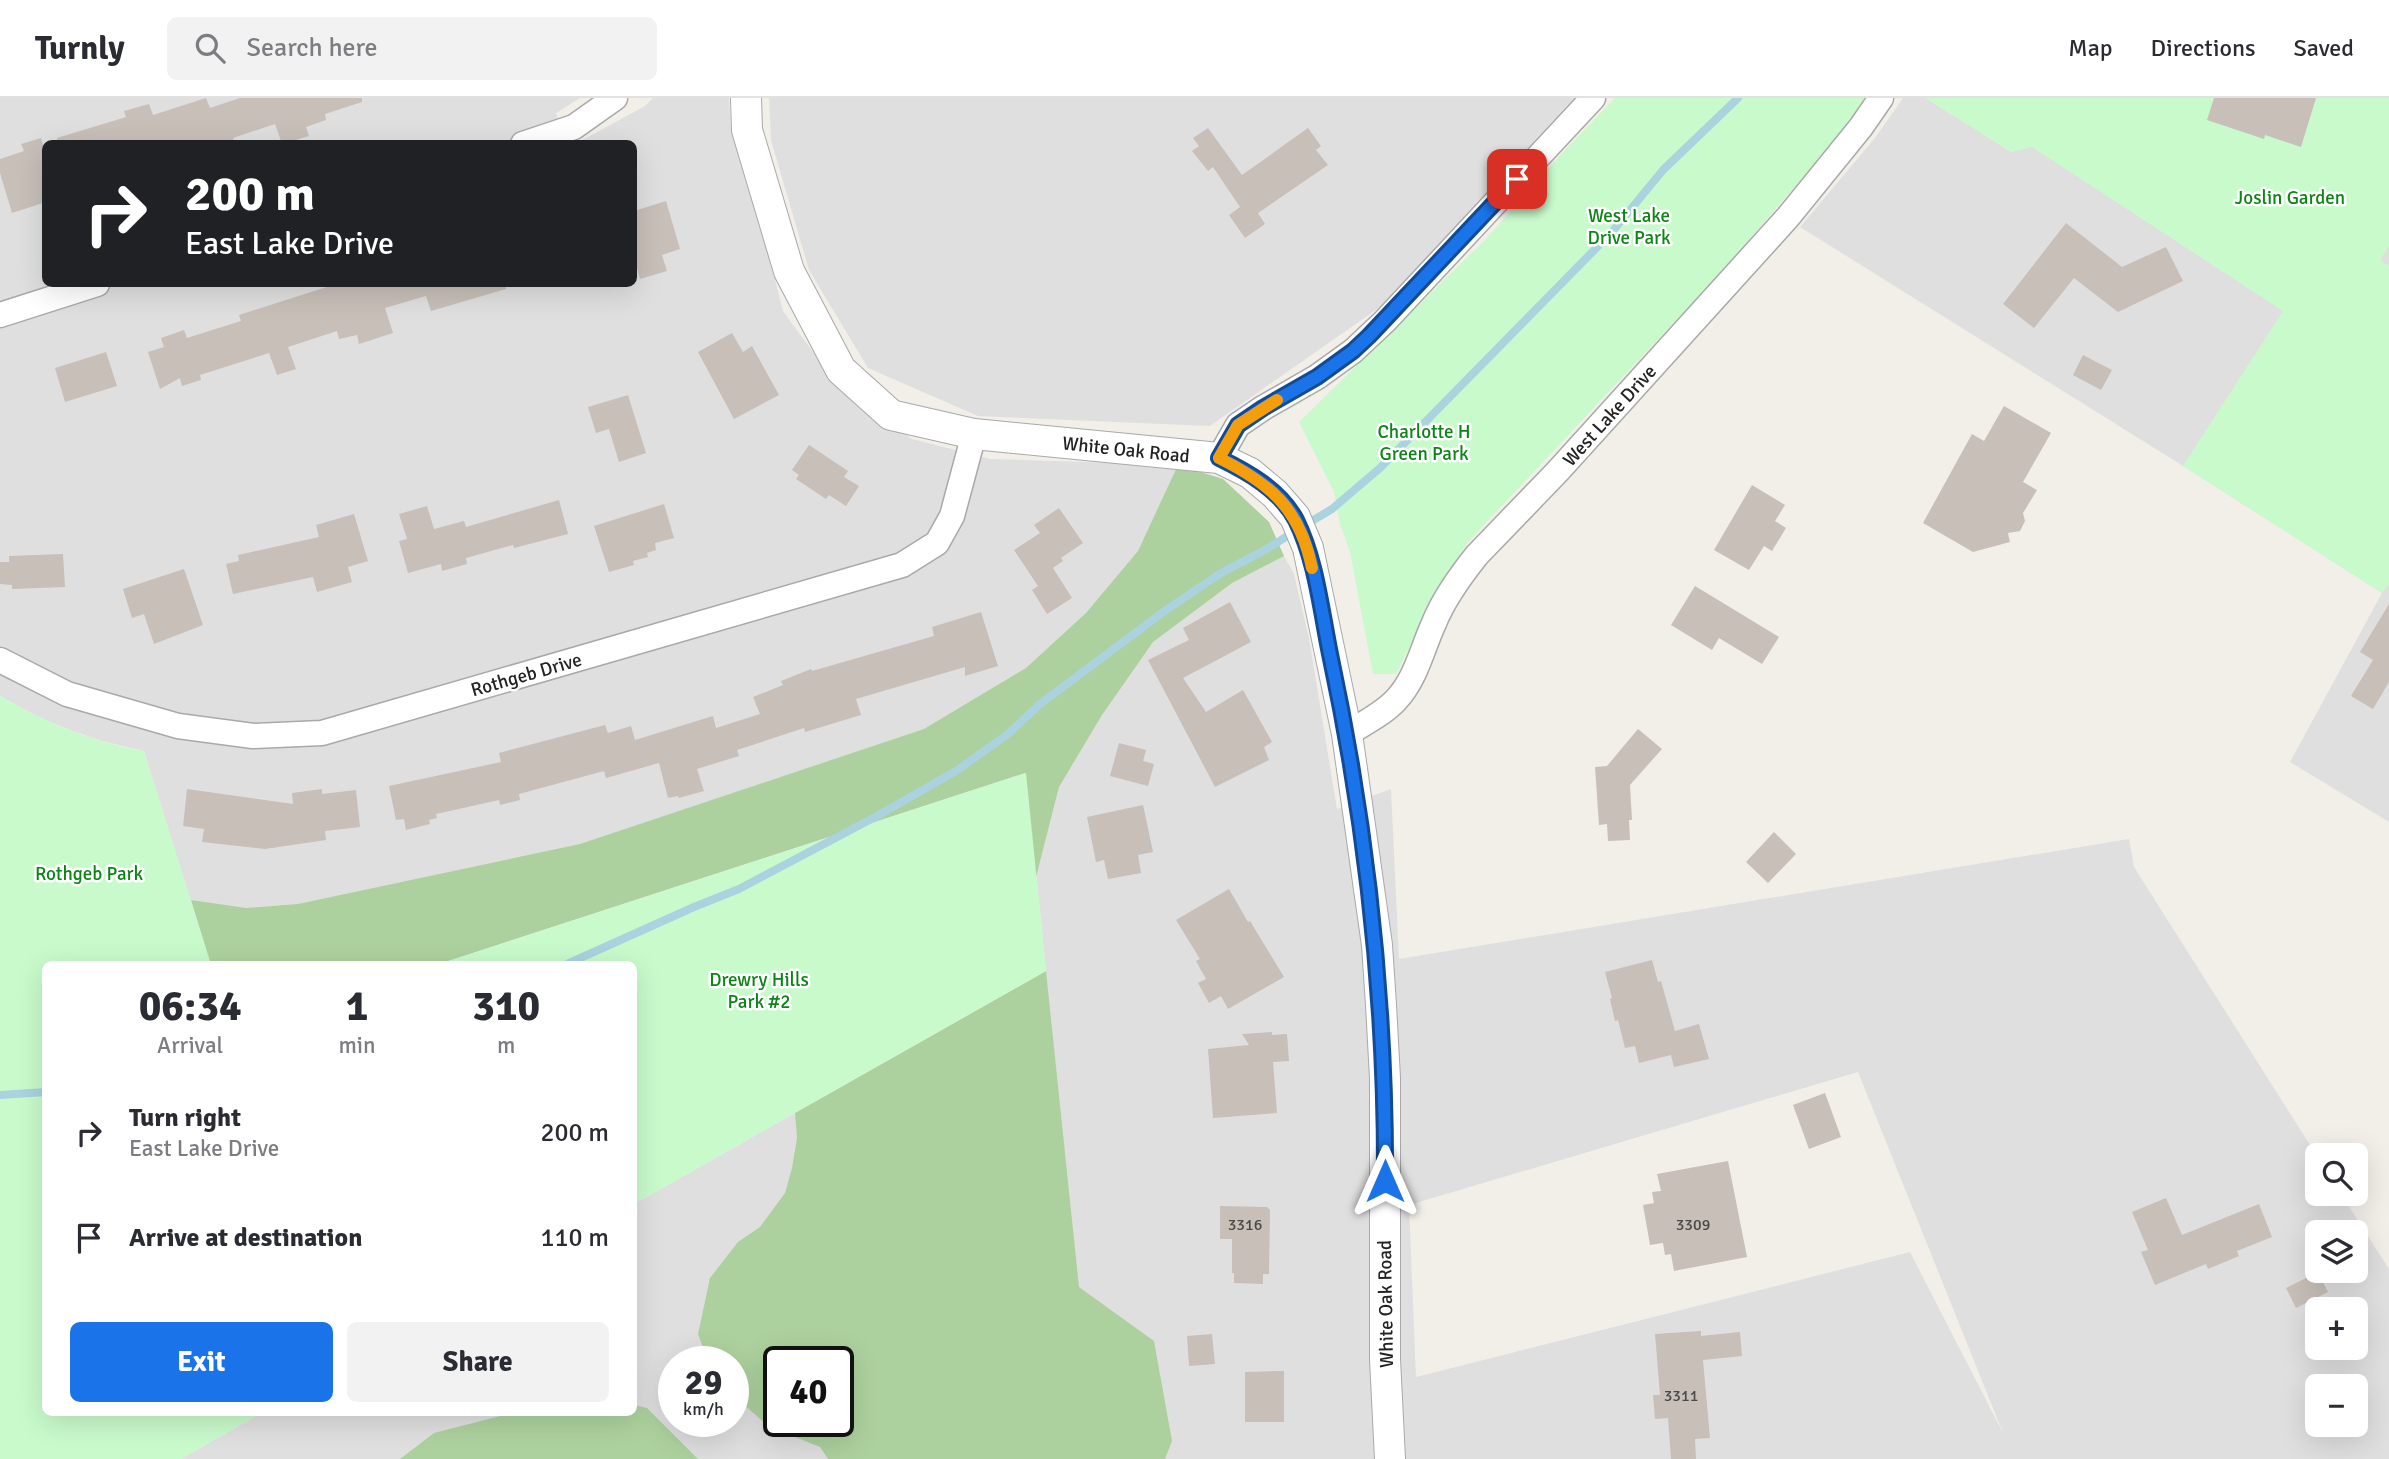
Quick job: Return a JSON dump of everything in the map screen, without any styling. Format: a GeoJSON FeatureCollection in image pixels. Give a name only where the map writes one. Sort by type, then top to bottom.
{"type":"FeatureCollection","features":[{"type":"Feature","properties":{"kind":"street"},"geometry":{"type":"LineString","coordinates":[[535,140],[574,127],[615,98]]}},
{"type":"Feature","properties":{"kind":"street","name":"White Oak Road"},"geometry":{"type":"LineString","coordinates":[[746,98],[747,131],[789,271],[841,370],[891,415],[974,434],[1219,458],[1250,473],[1275,494],[1295,517],[1308,548],[1347,734],[1377,945],[1385,1092],[1385,1359],[1390,1459]]}},
{"type":"Feature","properties":{"kind":"street"},"geometry":{"type":"LineString","coordinates":[[1219,458],[1238,425],[1335,364],[1385,321],[1592,98]]}},
{"type":"Feature","properties":{"kind":"street","name":"West Lake Drive"},"geometry":{"type":"LineString","coordinates":[[1347,734],[1395,701],[1405,689],[1434,621],[1461,575],[1788,217],[1838,157],[1881,98]]}},
{"type":"Feature","properties":{"kind":"street"},"geometry":{"type":"LineString","coordinates":[[0,315],[88,287]]}},
{"type":"Feature","properties":{"kind":"street","name":"Rothgeb Drive"},"geometry":{"type":"LineString","coordinates":[[0,660],[67,694],[178,726],[253,736],[322,733],[902,565],[937,543],[952,516],[974,434]]}},
{"type":"Feature","properties":{"kind":"shaded area"},"geometry":{"type":"Polygon","coordinates":[[[0,98],[580,98],[556,113],[564,140],[42,140],[42,287],[637,287],[637,140],[583,140],[645,106],[653,98],[729,98],[731,129],[755,201],[783,311],[840,389],[912,439],[991,459],[1178,465],[1223,479],[1269,522],[1294,574],[1309,638],[1337,809],[1391,789],[1399,959],[2129,839],[2134,867],[2309,1143],[2305,1143],[2305,1206],[2349,1206],[2358,1220],[2305,1220],[2305,1283],[2368,1283],[2368,1236],[2389,1269],[2389,1459],[181,1459],[256,1416],[637,1416],[637,1202],[1046,971],[1026,773],[448,961],[209,961],[144,751],[70,730],[38,717],[0,696],[0,98]],[[1858,1072],[1409,1205],[1416,1377],[1910,1252],[2003,1433],[1858,1072]]]}},
{"type":"Feature","properties":{"kind":"shaded area"},"geometry":{"type":"Polygon","coordinates":[[[769,98],[1574,98],[1380,307],[1210,426],[978,416],[868,368],[809,270],[771,140],[769,98]]]}},
{"type":"Feature","properties":{"kind":"shaded area"},"geometry":{"type":"Polygon","coordinates":[[[1903,98],[2389,98],[2389,822],[2290,762],[2382,593],[1800,227],[1875,138],[1903,98]]]}},
{"type":"Feature","properties":{"kind":"green space"},"geometry":{"type":"Polygon","coordinates":[[[1615,98],[1866,98],[1825,152],[1710,284],[1468,542],[1438,591],[1396,674],[1373,674],[1350,552],[1340,524],[1334,492],[1299,422],[1486,239],[1548,168],[1615,98]]]}},
{"type":"Feature","properties":{"kind":"green space","name":"Joslin Garden"},"geometry":{"type":"Polygon","coordinates":[[[1925,98],[2389,98],[2389,246],[2380,260],[2389,266],[2389,583],[2382,593],[2183,466],[2283,311],[2032,147],[2011,152],[1925,98]]]}},
{"type":"Feature","properties":{"kind":"green space"},"geometry":{"type":"Polygon","coordinates":[[[1178,465],[1223,479],[1269,522],[1284,556],[1232,583],[1153,642],[1102,715],[1059,787],[1036,877],[1025,773],[448,961],[209,961],[191,900],[246,908],[298,904],[580,844],[924,729],[1026,668],[1086,613],[1138,551],[1178,465]]]}},
{"type":"Feature","properties":{"kind":"green space","name":"Rothgeb Park"},"geometry":{"type":"Polygon","coordinates":[[[0,696],[69,730],[144,751],[210,961],[42,961],[42,1416],[256,1416],[181,1459],[0,1459],[0,696]]]}},
{"type":"Feature","properties":{"kind":"green space","name":"Drewry Hills Park #2"},"geometry":{"type":"Polygon","coordinates":[[[1026,773],[1046,971],[637,1202],[637,961],[448,961],[1026,773]]]}},
{"type":"Feature","properties":{"kind":"green space"},"geometry":{"type":"Polygon","coordinates":[[[1046,971],[1079,1287],[1154,1341],[1172,1441],[1165,1459],[828,1459],[820,1447],[795,1437],[854,1437],[854,1346],[763,1346],[763,1422],[749,1409],[749,1346],[702,1346],[698,1334],[710,1278],[738,1242],[760,1227],[785,1193],[797,1138],[795,1113],[1046,971]]]}},
{"type":"Feature","properties":{"kind":"green space"},"geometry":{"type":"Polygon","coordinates":[[[637,1406],[647,1408],[658,1419],[658,1437],[676,1437],[698,1459],[400,1459],[434,1433],[500,1416],[637,1416],[637,1406]]]}},
{"type":"Feature","properties":{"kind":"building"},"geometry":{"type":"Polygon","coordinates":[[[206,98],[210,108],[240,98],[362,98],[362,102],[325,114],[326,120],[306,127],[309,136],[296,140],[281,140],[275,124],[233,138],[234,140],[57,140],[126,117],[124,111],[149,104],[153,115],[206,98]]]}},
{"type":"Feature","properties":{"kind":"building"},"geometry":{"type":"Polygon","coordinates":[[[2214,98],[2316,98],[2301,147],[2265,135],[2264,139],[2207,120],[2214,98]]]}},
{"type":"Feature","properties":{"kind":"building"},"geometry":{"type":"Polygon","coordinates":[[[1208,128],[1242,175],[1308,128],[1321,146],[1316,150],[1328,165],[1258,213],[1265,224],[1245,238],[1229,215],[1240,207],[1213,167],[1208,171],[1192,151],[1199,146],[1193,138],[1208,128]]]}},
{"type":"Feature","properties":{"kind":"building"},"geometry":{"type":"Polygon","coordinates":[[[41,138],[42,203],[12,213],[0,173],[0,159],[24,151],[21,144],[41,138]]]}},
{"type":"Feature","properties":{"kind":"building"},"geometry":{"type":"Polygon","coordinates":[[[666,201],[680,249],[662,255],[667,271],[640,279],[637,268],[637,210],[666,201]]]}},
{"type":"Feature","properties":{"kind":"building"},"geometry":{"type":"Polygon","coordinates":[[[2066,223],[2122,267],[2166,247],[2183,281],[2118,312],[2074,278],[2034,328],[2003,304],[2066,223]]]}},
{"type":"Feature","properties":{"kind":"building"},"geometry":{"type":"Polygon","coordinates":[[[327,287],[506,287],[431,311],[426,296],[385,308],[393,333],[359,344],[357,335],[339,339],[337,331],[288,347],[296,369],[277,375],[269,353],[200,375],[201,380],[182,386],[180,378],[160,389],[148,352],[164,347],[161,338],[184,330],[187,338],[241,321],[239,315],[327,287]]]}},
{"type":"Feature","properties":{"kind":"building"},"geometry":{"type":"Polygon","coordinates":[[[732,333],[743,352],[752,346],[779,395],[734,419],[698,352],[732,333]]]}},
{"type":"Feature","properties":{"kind":"building"},"geometry":{"type":"Polygon","coordinates":[[[106,352],[117,386],[65,402],[55,368],[106,352]]]}},
{"type":"Feature","properties":{"kind":"building"},"geometry":{"type":"Polygon","coordinates":[[[2083,355],[2112,370],[2101,390],[2073,375],[2083,355]]]}},
{"type":"Feature","properties":{"kind":"building"},"geometry":{"type":"Polygon","coordinates":[[[628,395],[646,453],[619,462],[609,429],[596,433],[588,407],[628,395]]]}},
{"type":"Feature","properties":{"kind":"building"},"geometry":{"type":"Polygon","coordinates":[[[2004,406],[2051,433],[2023,482],[2037,490],[2023,513],[2025,521],[2020,531],[2008,533],[2010,542],[1973,552],[1923,523],[1972,434],[1984,441],[2004,406]]]}},
{"type":"Feature","properties":{"kind":"building"},"geometry":{"type":"Polygon","coordinates":[[[809,445],[848,471],[844,477],[859,486],[846,506],[829,495],[826,499],[796,479],[799,475],[792,470],[809,445]]]}},
{"type":"Feature","properties":{"kind":"building"},"geometry":{"type":"Polygon","coordinates":[[[1752,485],[1785,505],[1775,521],[1786,528],[1772,551],[1764,546],[1749,570],[1714,550],[1752,485]]]}},
{"type":"Feature","properties":{"kind":"building"},"geometry":{"type":"Polygon","coordinates":[[[559,500],[568,534],[466,558],[467,564],[442,571],[441,564],[408,573],[399,541],[407,539],[399,514],[427,506],[434,529],[464,521],[466,527],[559,500]]]}},
{"type":"Feature","properties":{"kind":"building"},"geometry":{"type":"Polygon","coordinates":[[[664,504],[674,538],[655,543],[656,550],[647,553],[648,557],[633,561],[634,565],[609,572],[594,526],[664,504]]]}},
{"type":"Feature","properties":{"kind":"building"},"geometry":{"type":"Polygon","coordinates":[[[1059,508],[1083,543],[1061,558],[1063,561],[1053,568],[1072,598],[1047,614],[1032,590],[1038,586],[1014,550],[1040,533],[1034,525],[1059,508]]]}},
{"type":"Feature","properties":{"kind":"building"},"geometry":{"type":"Polygon","coordinates":[[[354,514],[368,561],[348,567],[352,582],[317,592],[313,577],[233,594],[226,564],[239,561],[238,555],[319,537],[316,525],[354,514]]]}},
{"type":"Feature","properties":{"kind":"building"},"geometry":{"type":"Polygon","coordinates":[[[63,554],[65,587],[12,589],[12,585],[0,584],[0,562],[9,562],[9,556],[63,554]]]}},
{"type":"Feature","properties":{"kind":"building"},"geometry":{"type":"Polygon","coordinates":[[[184,569],[203,625],[154,644],[144,614],[132,618],[123,589],[184,569]]]}},
{"type":"Feature","properties":{"kind":"building"},"geometry":{"type":"Polygon","coordinates":[[[1695,586],[1779,637],[1762,664],[1719,638],[1712,650],[1671,625],[1695,586]]]}},
{"type":"Feature","properties":{"kind":"building"},"geometry":{"type":"Polygon","coordinates":[[[1230,602],[1251,642],[1183,678],[1206,712],[1243,690],[1272,742],[1264,747],[1269,760],[1215,787],[1148,660],[1189,640],[1183,628],[1230,602]]]}},
{"type":"Feature","properties":{"kind":"building"},"geometry":{"type":"Polygon","coordinates":[[[2389,604],[2389,682],[2373,709],[2351,696],[2373,660],[2360,652],[2389,604]]]}},
{"type":"Feature","properties":{"kind":"building"},"geometry":{"type":"Polygon","coordinates":[[[981,612],[998,666],[965,676],[965,667],[856,699],[861,715],[805,732],[804,728],[737,750],[739,756],[697,769],[704,791],[668,798],[659,763],[606,778],[604,771],[519,794],[520,800],[500,805],[499,800],[436,814],[437,818],[429,820],[430,824],[406,830],[404,819],[396,820],[389,786],[501,762],[499,753],[605,725],[608,733],[631,726],[635,740],[713,716],[716,728],[760,714],[753,697],[783,685],[781,681],[811,669],[812,671],[934,636],[932,627],[981,612]]]}},
{"type":"Feature","properties":{"kind":"building"},"geometry":{"type":"Polygon","coordinates":[[[1638,729],[1662,749],[1630,785],[1630,840],[1608,841],[1607,824],[1599,825],[1595,767],[1607,766],[1638,729]]]}},
{"type":"Feature","properties":{"kind":"building"},"geometry":{"type":"Polygon","coordinates":[[[1119,743],[1146,750],[1143,761],[1154,764],[1148,786],[1110,776],[1119,743]]]}},
{"type":"Feature","properties":{"kind":"building"},"geometry":{"type":"Polygon","coordinates":[[[187,789],[293,804],[292,793],[322,789],[322,794],[356,790],[360,827],[325,831],[326,840],[265,849],[202,842],[204,829],[183,826],[187,789]]]}},
{"type":"Feature","properties":{"kind":"building"},"geometry":{"type":"Polygon","coordinates":[[[1143,805],[1153,852],[1138,855],[1141,873],[1108,879],[1104,860],[1096,862],[1087,817],[1143,805]]]}},
{"type":"Feature","properties":{"kind":"building"},"geometry":{"type":"Polygon","coordinates":[[[1774,832],[1796,854],[1768,883],[1746,862],[1774,832]]]}},
{"type":"Feature","properties":{"kind":"building"},"geometry":{"type":"Polygon","coordinates":[[[1229,889],[1284,977],[1228,1009],[1221,996],[1209,1003],[1198,983],[1206,979],[1196,961],[1200,959],[1176,920],[1229,889]]]}},
{"type":"Feature","properties":{"kind":"building"},"geometry":{"type":"Polygon","coordinates":[[[1652,960],[1675,1031],[1699,1024],[1709,1059],[1674,1067],[1671,1055],[1639,1063],[1635,1046],[1625,1048],[1618,1020],[1615,1021],[1605,972],[1652,960]]]}},
{"type":"Feature","properties":{"kind":"building"},"geometry":{"type":"Polygon","coordinates":[[[1272,1032],[1272,1035],[1287,1034],[1289,1061],[1273,1062],[1277,1113],[1213,1118],[1208,1049],[1249,1045],[1242,1034],[1272,1032]]]}},
{"type":"Feature","properties":{"kind":"building"},"geometry":{"type":"Polygon","coordinates":[[[1825,1093],[1841,1137],[1809,1149],[1793,1105],[1825,1093]]]}},
{"type":"Feature","properties":{"kind":"building"},"geometry":{"type":"Polygon","coordinates":[[[1728,1161],[1747,1257],[1674,1271],[1671,1254],[1665,1255],[1663,1243],[1650,1245],[1643,1205],[1654,1203],[1652,1192],[1661,1191],[1657,1174],[1728,1161]]]}},
{"type":"Feature","properties":{"kind":"building"},"geometry":{"type":"Polygon","coordinates":[[[2166,1198],[2182,1235],[2259,1204],[2272,1237],[2237,1251],[2239,1256],[2208,1269],[2206,1264],[2155,1285],[2141,1252],[2148,1250],[2132,1212],[2166,1198]]]}},
{"type":"Feature","properties":{"kind":"building"},"geometry":{"type":"Polygon","coordinates":[[[1220,1206],[1267,1207],[1270,1210],[1269,1274],[1263,1274],[1263,1284],[1234,1283],[1232,1239],[1220,1239],[1220,1206]]]}},
{"type":"Feature","properties":{"kind":"building"},"geometry":{"type":"Polygon","coordinates":[[[2305,1278],[2305,1283],[2324,1283],[2328,1292],[2318,1297],[2305,1297],[2305,1304],[2296,1308],[2286,1288],[2305,1278]]]}},
{"type":"Feature","properties":{"kind":"building"},"geometry":{"type":"Polygon","coordinates":[[[1701,1331],[1701,1336],[1740,1332],[1742,1356],[1703,1360],[1710,1438],[1695,1439],[1696,1459],[1671,1459],[1668,1418],[1655,1419],[1653,1395],[1660,1395],[1655,1334],[1701,1331]]]}},
{"type":"Feature","properties":{"kind":"building"},"geometry":{"type":"Polygon","coordinates":[[[1212,1334],[1215,1364],[1189,1366],[1187,1336],[1212,1334]]]}},
{"type":"Feature","properties":{"kind":"building"},"geometry":{"type":"Polygon","coordinates":[[[1284,1371],[1284,1422],[1245,1422],[1245,1372],[1284,1371]]]}},
{"type":"Feature","properties":{"kind":"waterway"},"geometry":{"type":"LineString","coordinates":[[1305,525],[1332,509],[1380,468],[1612,232],[1663,170],[1738,98]]}},
{"type":"Feature","properties":{"kind":"waterway"},"geometry":{"type":"LineString","coordinates":[[574,961],[739,889],[956,771],[1008,734],[1040,704],[1166,610],[1221,573],[1294,532]]}},
{"type":"Feature","properties":{"kind":"waterway"},"geometry":{"type":"LineString","coordinates":[[0,1095],[42,1092]]}},
{"type":"Feature","properties":{"kind":"slow traffic"},"geometry":{"type":"LineString","coordinates":[[1277,400],[1238,425],[1219,458],[1250,473],[1275,494],[1295,517],[1308,548],[1312,568]]}},
{"type":"Feature","properties":{"kind":"route"},"geometry":{"type":"LineString","coordinates":[[1385,1181],[1385,1078],[1377,945],[1347,734],[1308,548],[1295,517],[1275,494],[1250,473],[1219,458],[1238,425],[1317,377],[1353,351],[1385,321],[1517,179]]}},
{"type":"Feature","properties":{"kind":"park label","name":"West Lake Drive Park"},"geometry":{"type":"Point","coordinates":[1629,226]}},
{"type":"Feature","properties":{"kind":"park label","name":"Charlotte H Green Park"},"geometry":{"type":"Point","coordinates":[1424,442]}}]}
